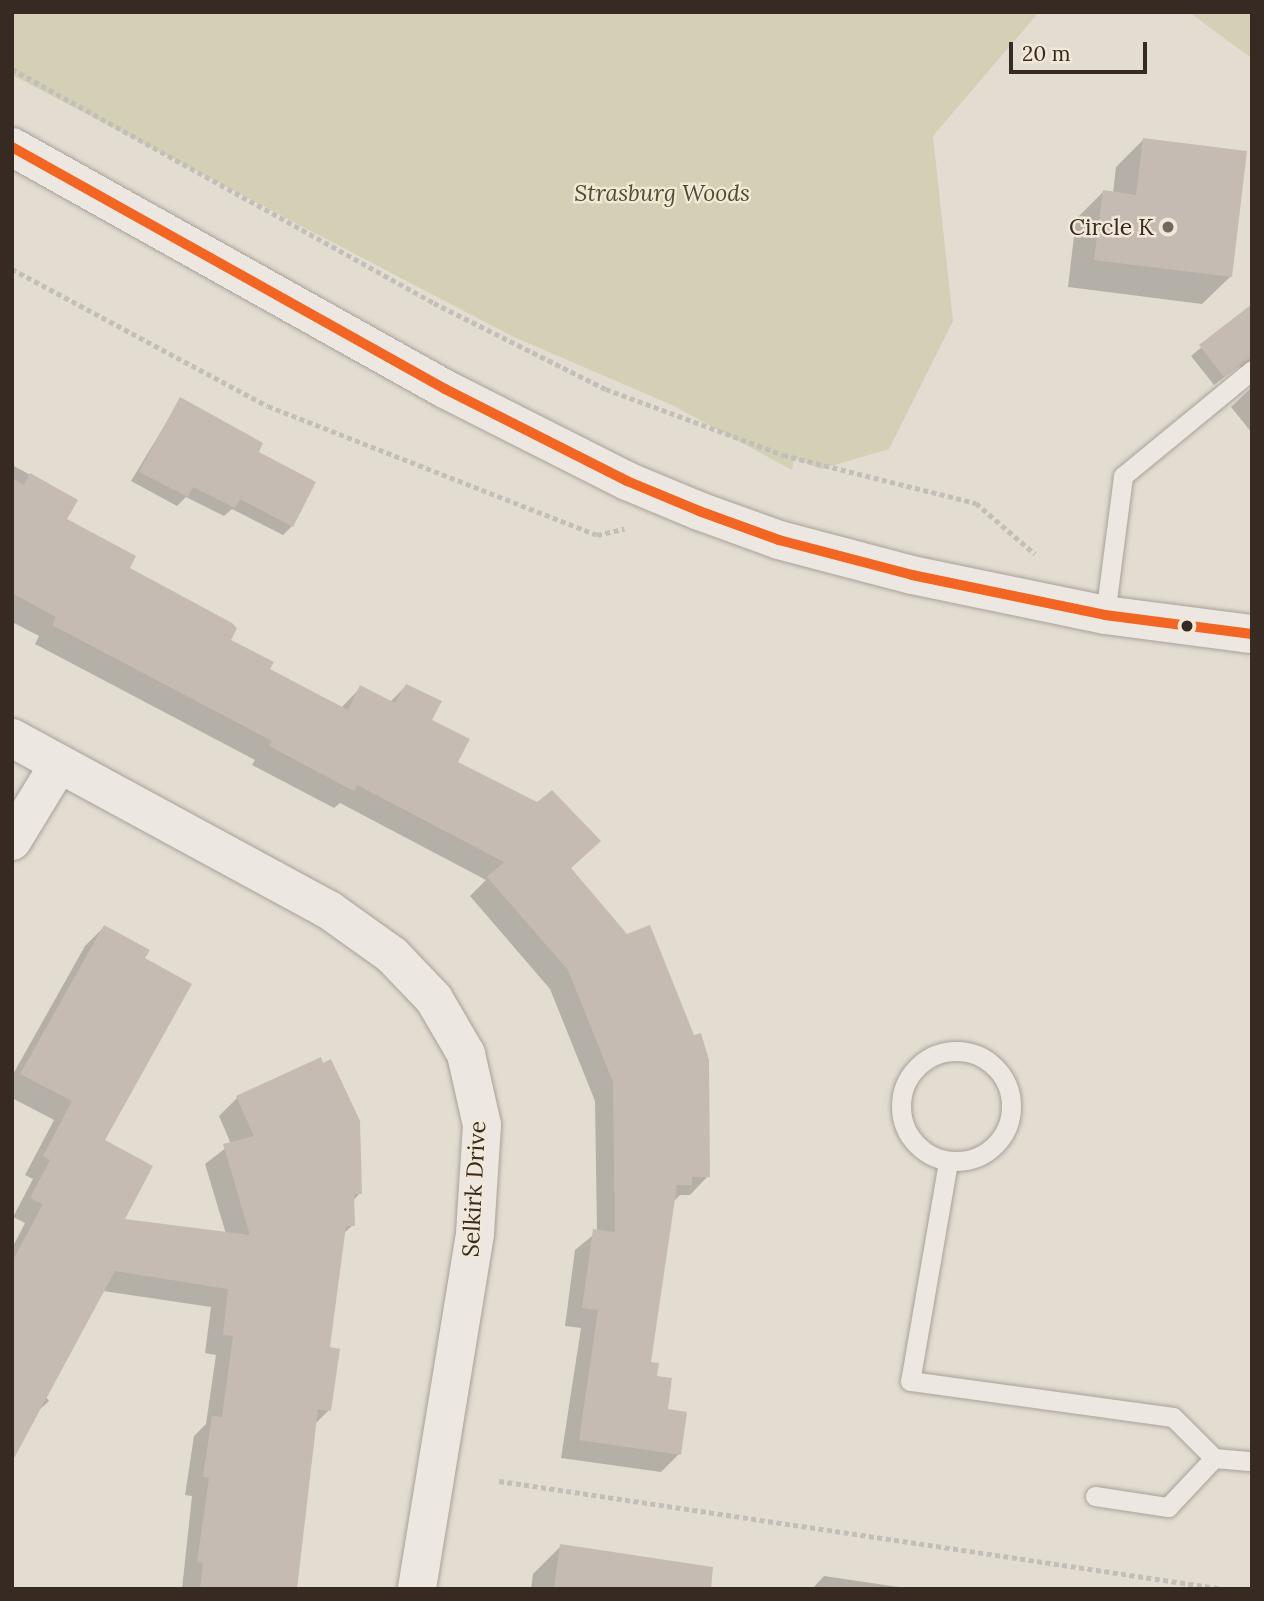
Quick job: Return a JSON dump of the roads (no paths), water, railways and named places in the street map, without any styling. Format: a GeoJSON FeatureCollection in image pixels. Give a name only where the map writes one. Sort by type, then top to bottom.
{"type":"FeatureCollection","features":[{"type":"Feature","properties":{"kind":"street"},"geometry":{"type":"LineString","coordinates":[[12,147],[445,389],[627,481],[779,540],[912,575],[1105,615],[1252,634]]}},
{"type":"Feature","properties":{"kind":"street","name":"Selkirk Drive"},"geometry":{"type":"LineString","coordinates":[[12,738],[329,910],[392,954],[434,999],[466,1054],[482,1125],[475,1234],[418,1589]]}},
{"type":"Feature","properties":{"kind":"street"},"geometry":{"type":"LineString","coordinates":[[12,841],[59,764]]}},
{"type":"Feature","properties":{"kind":"lane"},"geometry":{"type":"LineString","coordinates":[[1105,615],[1124,476],[1252,370]]}},
{"type":"Feature","properties":{"kind":"lane"},"geometry":{"type":"LineString","coordinates":[[953,1050],[988,1061],[1001,1074],[1012,1109],[998,1143],[967,1161],[948,1161],[930,1156],[905,1130],[901,1094],[920,1063],[953,1050]]}},
{"type":"Feature","properties":{"kind":"lane"},"geometry":{"type":"LineString","coordinates":[[948,1161],[910,1381],[1173,1417],[1214,1458],[1252,1461]]}},
{"type":"Feature","properties":{"kind":"lane"},"geometry":{"type":"LineString","coordinates":[[1095,1496],[1168,1507],[1214,1458]]}},
{"type":"Feature","properties":{"kind":"place","name":"Circle K"},"geometry":{"type":"Point","coordinates":[1168,227]}},
{"type":"Feature","properties":{"kind":"park label","name":"Strasburg Woods"},"geometry":{"type":"Point","coordinates":[662,193]}}]}
